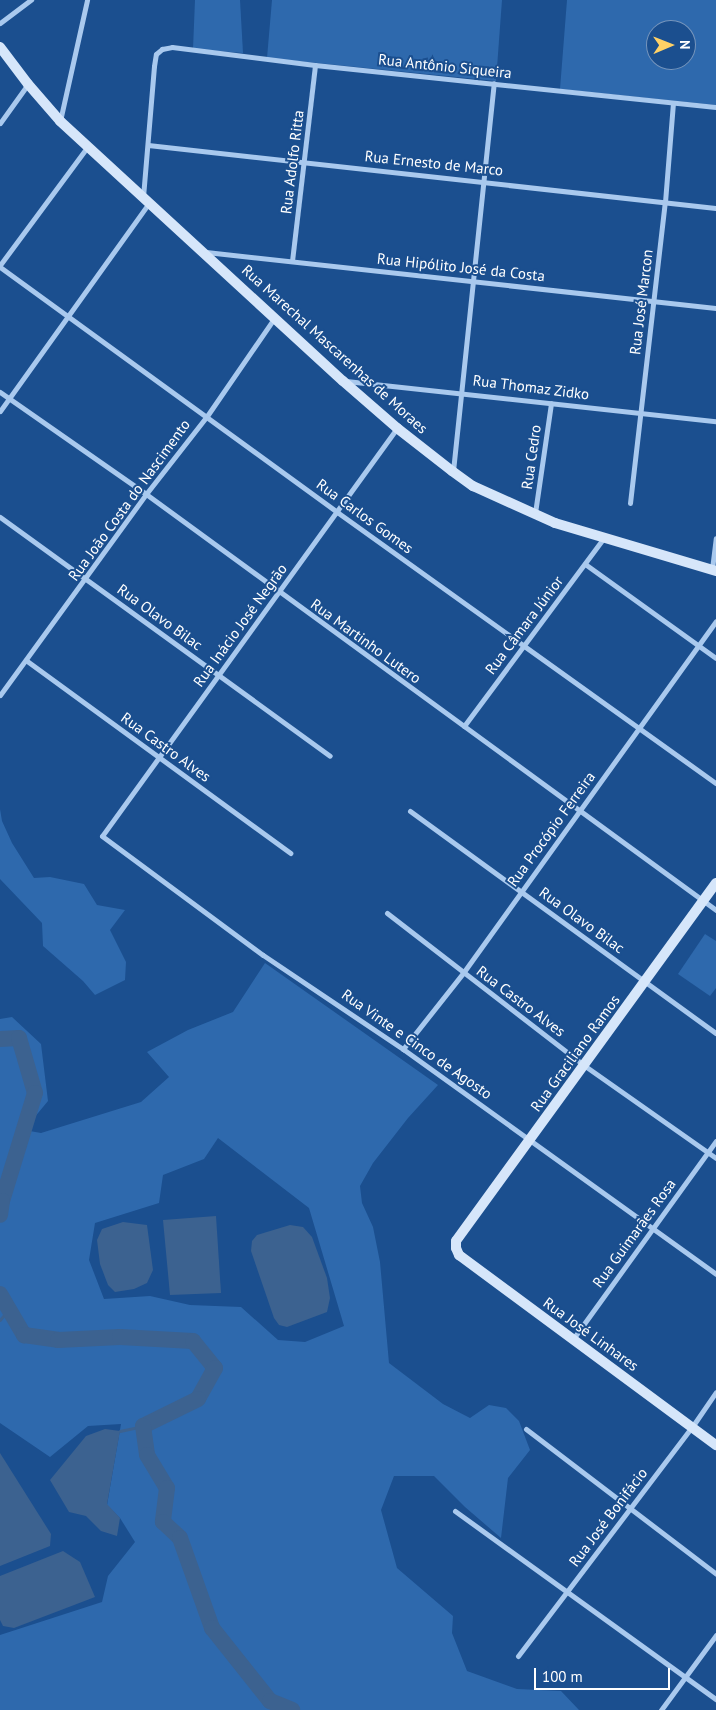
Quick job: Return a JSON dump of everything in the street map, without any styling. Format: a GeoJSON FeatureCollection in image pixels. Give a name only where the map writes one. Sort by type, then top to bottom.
{"type":"FeatureCollection","features":[{"type":"Feature","properties":{"kind":"street"},"geometry":{"type":"LineString","coordinates":[[0,23],[31,0]]}},
{"type":"Feature","properties":{"kind":"street"},"geometry":{"type":"LineString","coordinates":[[60,121],[87,0]]}},
{"type":"Feature","properties":{"kind":"street","name":"Rua Marechal Mascarenhas de Moraes"},"geometry":{"type":"LineString","coordinates":[[0,47],[28,84],[60,121],[343,381],[397,428],[452,471],[473,486],[535,515],[603,539],[714,570]]}},
{"type":"Feature","properties":{"kind":"street","name":"Rua Antônio Siqueira"},"geometry":{"type":"LineString","coordinates":[[148,145],[156,54],[162,49],[172,47],[315,65],[716,107]]}},
{"type":"Feature","properties":{"kind":"street","name":"Rua Adolfo Ritta"},"geometry":{"type":"LineString","coordinates":[[292,261],[315,65]]}},
{"type":"Feature","properties":{"kind":"street"},"geometry":{"type":"LineString","coordinates":[[452,471],[494,83]]}},
{"type":"Feature","properties":{"kind":"street"},"geometry":{"type":"LineString","coordinates":[[0,123],[28,84]]}},
{"type":"Feature","properties":{"kind":"street","name":"Rua José Marcon"},"geometry":{"type":"LineString","coordinates":[[630,503],[665,202],[673,103]]}},
{"type":"Feature","properties":{"kind":"street"},"geometry":{"type":"LineString","coordinates":[[0,411],[146,200],[148,145]]}},
{"type":"Feature","properties":{"kind":"street","name":"Rua Ernesto de Marco"},"geometry":{"type":"LineString","coordinates":[[148,145],[716,208]]}},
{"type":"Feature","properties":{"kind":"street"},"geometry":{"type":"LineString","coordinates":[[0,266],[88,146]]}},
{"type":"Feature","properties":{"kind":"street","name":"Rua Hipólito José da Costa"},"geometry":{"type":"LineString","coordinates":[[203,252],[716,308]]}},
{"type":"Feature","properties":{"kind":"street","name":"Rua Carlos Gomes"},"geometry":{"type":"LineString","coordinates":[[0,266],[337,512],[716,783]]}},
{"type":"Feature","properties":{"kind":"street","name":"Rua João Costa do Nascimento"},"geometry":{"type":"LineString","coordinates":[[0,696],[146,494],[207,416],[275,317]]}},
{"type":"Feature","properties":{"kind":"street","name":"Rua Thomaz Zidko"},"geometry":{"type":"LineString","coordinates":[[343,381],[461,392],[716,421]]}},
{"type":"Feature","properties":{"kind":"street","name":"Rua Martinho Lutero"},"geometry":{"type":"LineString","coordinates":[[0,392],[146,494],[579,812],[716,910]]}},
{"type":"Feature","properties":{"kind":"street","name":"Rua Cedro"},"geometry":{"type":"LineString","coordinates":[[535,515],[551,402]]}},
{"type":"Feature","properties":{"kind":"street","name":"Rua Inácio José Negrão"},"geometry":{"type":"LineString","coordinates":[[102,836],[397,428]]}},
{"type":"Feature","properties":{"kind":"street","name":"Rua Olavo Bilac"},"geometry":{"type":"LineString","coordinates":[[0,517],[330,756]]}},
{"type":"Feature","properties":{"kind":"street"},"geometry":{"type":"LineString","coordinates":[[714,570],[716,538]]}},
{"type":"Feature","properties":{"kind":"street","name":"Rua Câmara Júnior"},"geometry":{"type":"LineString","coordinates":[[464,726],[603,539]]}},
{"type":"Feature","properties":{"kind":"street"},"geometry":{"type":"LineString","coordinates":[[585,564],[716,658]]}},
{"type":"Feature","properties":{"kind":"street","name":"Rua Procópio Ferreira"},"geometry":{"type":"LineString","coordinates":[[404,1049],[463,973],[716,621]]}},
{"type":"Feature","properties":{"kind":"street","name":"Rua Castro Alves"},"geometry":{"type":"LineString","coordinates":[[27,661],[290,853]]}},
{"type":"Feature","properties":{"kind":"street","name":"Rua Olavo Bilac"},"geometry":{"type":"LineString","coordinates":[[410,811],[716,1033]]}},
{"type":"Feature","properties":{"kind":"street","name":"Rua Vinte e Cinco de Agosto"},"geometry":{"type":"LineString","coordinates":[[102,836],[264,956],[404,1049],[716,1274]]}},
{"type":"Feature","properties":{"kind":"street","name":"Rua Graciliano Ramos"},"geometry":{"type":"LineString","coordinates":[[456,1241],[586,1066],[716,883]]}},
{"type":"Feature","properties":{"kind":"street","name":"Rua Castro Alves"},"geometry":{"type":"LineString","coordinates":[[387,914],[586,1066],[716,1158]]}},
{"type":"Feature","properties":{"kind":"street","name":"Rua Guimarães Rosa"},"geometry":{"type":"LineString","coordinates":[[572,1339],[716,1141]]}},
{"type":"Feature","properties":{"kind":"street","name":"Rua José Linhares"},"geometry":{"type":"LineString","coordinates":[[456,1241],[459,1255],[716,1445]]}},
{"type":"Feature","properties":{"kind":"street","name":"Rua José Bonifácio"},"geometry":{"type":"LineString","coordinates":[[518,1656],[716,1392]]}},
{"type":"Feature","properties":{"kind":"street"},"geometry":{"type":"LineString","coordinates":[[526,1429],[716,1574]]}},
{"type":"Feature","properties":{"kind":"street"},"geometry":{"type":"LineString","coordinates":[[455,1511],[716,1700]]}},
{"type":"Feature","properties":{"kind":"street"},"geometry":{"type":"LineString","coordinates":[[661,1710],[716,1635]]}},
{"type":"Feature","properties":{"kind":"shaded area"},"geometry":{"type":"Polygon","coordinates":[[[195,0],[240,0],[243,53],[193,49],[195,0]]]}},
{"type":"Feature","properties":{"kind":"shaded area"},"geometry":{"type":"Polygon","coordinates":[[[272,0],[502,0],[496,81],[267,58],[272,0]]]}},
{"type":"Feature","properties":{"kind":"shaded area"},"geometry":{"type":"Polygon","coordinates":[[[567,0],[716,0],[716,105],[560,89],[567,0]]]}},
{"type":"Feature","properties":{"kind":"shaded area"},"geometry":{"type":"Polygon","coordinates":[[[0,809],[2,821],[12,843],[34,878],[50,877],[84,884],[97,905],[125,910],[110,930],[126,962],[125,980],[95,995],[83,981],[43,946],[42,923],[0,879],[0,809]]]}},
{"type":"Feature","properties":{"kind":"shaded area"},"geometry":{"type":"Polygon","coordinates":[[[705,934],[716,941],[716,988],[710,996],[678,974],[705,934]]]}},
{"type":"Feature","properties":{"kind":"shaded area"},"geometry":{"type":"Polygon","coordinates":[[[265,963],[438,1085],[408,1118],[373,1163],[360,1186],[362,1203],[373,1227],[380,1262],[389,1363],[443,1404],[470,1418],[489,1405],[506,1408],[519,1421],[530,1450],[508,1478],[501,1538],[465,1507],[434,1476],[394,1476],[381,1510],[397,1568],[453,1616],[452,1633],[467,1671],[517,1689],[561,1691],[579,1710],[0,1710],[0,1635],[102,1602],[108,1576],[135,1542],[120,1518],[107,1505],[121,1424],[88,1426],[50,1457],[0,1423],[0,1019],[12,1017],[41,1044],[48,1101],[24,1130],[41,1133],[141,1102],[169,1077],[147,1052],[188,1030],[233,1012],[265,963]],[[218,1138],[204,1159],[163,1175],[159,1203],[95,1223],[89,1260],[104,1299],[150,1296],[190,1305],[241,1307],[278,1340],[305,1342],[344,1326],[309,1208],[218,1138]]]}},
{"type":"Feature","properties":{"kind":"shaded area"},"geometry":{"type":"Polygon","coordinates":[[[216,1216],[221,1293],[170,1295],[163,1220],[216,1216]]]}},
{"type":"Feature","properties":{"kind":"shaded area"},"geometry":{"type":"Polygon","coordinates":[[[123,1222],[147,1225],[153,1270],[147,1283],[134,1289],[115,1292],[108,1285],[100,1264],[97,1240],[102,1229],[123,1222]]]}},
{"type":"Feature","properties":{"kind":"shaded area"},"geometry":{"type":"Polygon","coordinates":[[[290,1225],[303,1227],[312,1237],[327,1278],[330,1298],[327,1312],[287,1327],[279,1325],[274,1318],[251,1251],[252,1241],[257,1235],[290,1225]]]}},
{"type":"Feature","properties":{"kind":"shaded area"},"geometry":{"type":"Polygon","coordinates":[[[105,1429],[120,1431],[107,1504],[120,1518],[117,1536],[101,1531],[86,1516],[69,1512],[50,1480],[86,1436],[105,1429]]]}},
{"type":"Feature","properties":{"kind":"shaded area"},"geometry":{"type":"Polygon","coordinates":[[[0,1453],[51,1534],[50,1546],[0,1566],[0,1453]]]}},
{"type":"Feature","properties":{"kind":"shaded area"},"geometry":{"type":"Polygon","coordinates":[[[63,1551],[80,1562],[95,1597],[14,1628],[3,1626],[0,1620],[0,1576],[63,1551]]]}},
{"type":"Feature","properties":{"kind":"waterway"},"geometry":{"type":"LineString","coordinates":[[0,1039],[19,1038],[35,1093],[2,1201],[0,1215]]}},
{"type":"Feature","properties":{"kind":"waterway"},"geometry":{"type":"LineString","coordinates":[[0,1294],[24,1335],[58,1340],[120,1337],[193,1341],[215,1368],[198,1399],[143,1426],[147,1455],[167,1488],[163,1522],[180,1538],[212,1628],[270,1701],[292,1710]]}},
{"type":"Feature","properties":{"kind":"waterway"},"geometry":{"type":"LineString","coordinates":[[0,1320],[9,1309]]}},
{"type":"Feature","properties":{"kind":"waterway"},"geometry":{"type":"LineString","coordinates":[[120,1431],[143,1426]]}}]}
